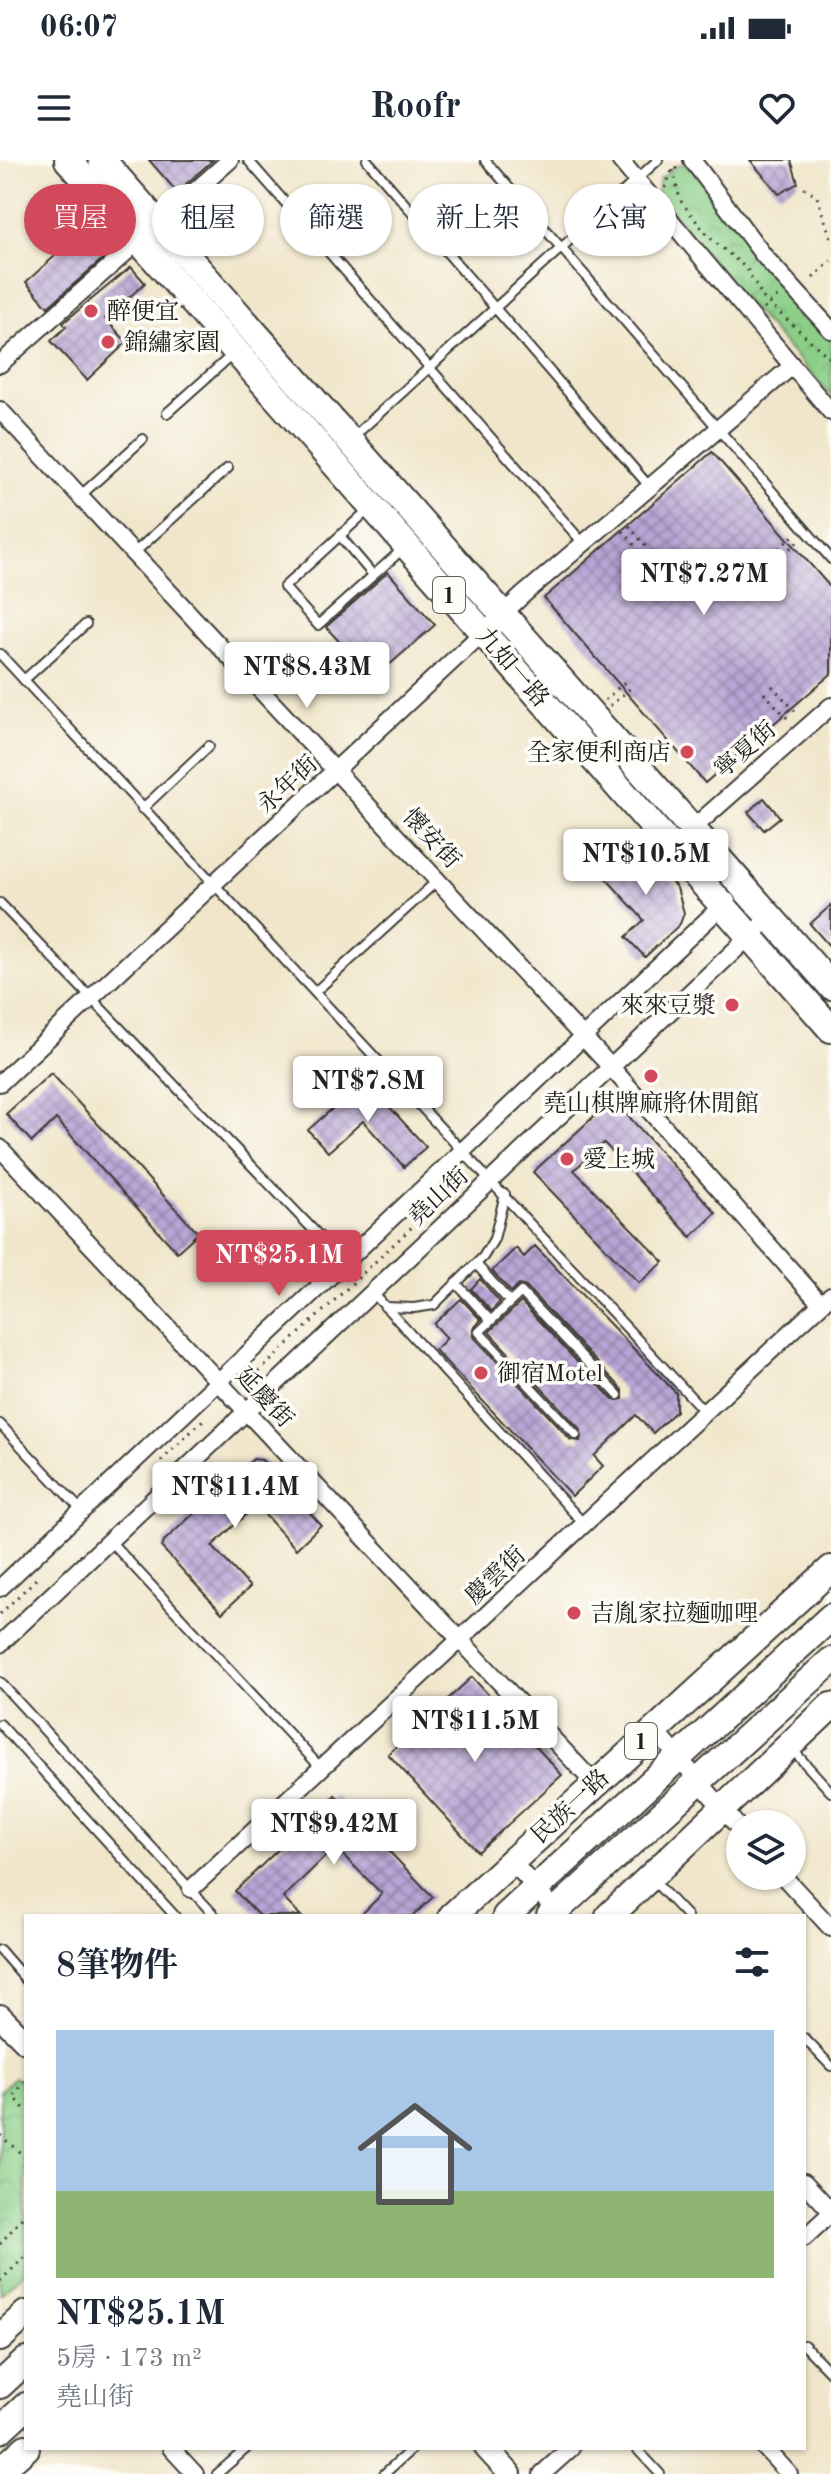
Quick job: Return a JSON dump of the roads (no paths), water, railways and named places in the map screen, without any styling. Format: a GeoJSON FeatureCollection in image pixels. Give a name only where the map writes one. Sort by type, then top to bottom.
{"type":"FeatureCollection","features":[{"type":"Feature","properties":{"kind":"main road","name":"九如一路"},"geometry":{"type":"LineString","coordinates":[[68,160],[831,1029]]}},
{"type":"Feature","properties":{"kind":"main road","name":"九如一路"},"geometry":{"type":"LineString","coordinates":[[102,160],[152,214]]}},
{"type":"Feature","properties":{"kind":"main road","name":"九如一路"},"geometry":{"type":"LineString","coordinates":[[189,256],[348,441],[831,986]]}},
{"type":"Feature","properties":{"kind":"main road","name":"民族一路"},"geometry":{"type":"LineString","coordinates":[[454,1914],[831,1569]]}},
{"type":"Feature","properties":{"kind":"main road","name":"民族一路"},"geometry":{"type":"LineString","coordinates":[[508,1914],[831,1617]]}},
{"type":"Feature","properties":{"kind":"main road"},"geometry":{"type":"LineString","coordinates":[[556,1914],[831,1661]]}},
{"type":"Feature","properties":{"kind":"main road"},"geometry":{"type":"LineString","coordinates":[[611,1914],[831,1706]]}},
{"type":"Feature","properties":{"kind":"main road"},"geometry":{"type":"LineString","coordinates":[[0,2338],[24,2316]]}},
{"type":"Feature","properties":{"kind":"main road"},"geometry":{"type":"LineString","coordinates":[[0,2385],[24,2363]]}},
{"type":"Feature","properties":{"kind":"main road"},"geometry":{"type":"LineString","coordinates":[[0,2430],[24,2408]]}},
{"type":"Feature","properties":{"kind":"main road"},"geometry":{"type":"LineString","coordinates":[[0,2471],[24,2450]]}},
{"type":"Feature","properties":{"kind":"street"},"geometry":{"type":"LineString","coordinates":[[201,184],[230,160]]}},
{"type":"Feature","properties":{"kind":"street"},"geometry":{"type":"LineString","coordinates":[[620,160],[831,412]]}},
{"type":"Feature","properties":{"kind":"street"},"geometry":{"type":"LineString","coordinates":[[687,164],[831,330]]}},
{"type":"Feature","properties":{"kind":"street"},"geometry":{"type":"LineString","coordinates":[[0,364],[152,226]]}},
{"type":"Feature","properties":{"kind":"street","name":"永年街"},"geometry":{"type":"LineString","coordinates":[[0,1083],[503,614],[715,428],[791,367]]}},
{"type":"Feature","properties":{"kind":"street","name":"懷安街"},"geometry":{"type":"LineString","coordinates":[[0,410],[826,1300]]}},
{"type":"Feature","properties":{"kind":"street","name":"寧夏街"},"geometry":{"type":"LineString","coordinates":[[692,829],[831,706]]}},
{"type":"Feature","properties":{"kind":"street","name":"堯山街"},"geometry":{"type":"LineString","coordinates":[[0,1588],[743,887]]}},
{"type":"Feature","properties":{"kind":"street","name":"堯山街"},"geometry":{"type":"LineString","coordinates":[[0,1644],[770,917]]}},
{"type":"Feature","properties":{"kind":"street","name":"延慶街"},"geometry":{"type":"LineString","coordinates":[[0,1148],[594,1783]]}},
{"type":"Feature","properties":{"kind":"street","name":"慶雲街"},"geometry":{"type":"LineString","coordinates":[[191,1889],[826,1300]]}},
{"type":"Feature","properties":{"kind":"street"},"geometry":{"type":"LineString","coordinates":[[654,1729],[726,1814]]}},
{"type":"Feature","properties":{"kind":"street"},"geometry":{"type":"LineString","coordinates":[[511,1860],[556,1914]]}},
{"type":"Feature","properties":{"kind":"street"},"geometry":{"type":"LineString","coordinates":[[796,1890],[831,1928]]}},
{"type":"Feature","properties":{"kind":"street"},"geometry":{"type":"LineString","coordinates":[[0,2016],[24,2040]]}},
{"type":"Feature","properties":{"kind":"street"},"geometry":{"type":"LineString","coordinates":[[806,2184],[831,2212],[806,2236]]}},
{"type":"Feature","properties":{"kind":"street"},"geometry":{"type":"LineString","coordinates":[[173,2450],[195,2474]]}},
{"type":"Feature","properties":{"kind":"street"},"geometry":{"type":"LineString","coordinates":[[488,2450],[510,2474]]}},
{"type":"Feature","properties":{"kind":"street"},"geometry":{"type":"LineString","coordinates":[[542,2474],[569,2450]]}},
{"type":"Feature","properties":{"kind":"street"},"geometry":{"type":"LineString","coordinates":[[767,2450],[789,2474]]}},
{"type":"Feature","properties":{"kind":"lane"},"geometry":{"type":"LineString","coordinates":[[248,160],[583,543]]}},
{"type":"Feature","properties":{"kind":"lane"},"geometry":{"type":"LineString","coordinates":[[367,160],[649,486]]}},
{"type":"Feature","properties":{"kind":"lane"},"geometry":{"type":"LineString","coordinates":[[485,160],[831,559]]}},
{"type":"Feature","properties":{"kind":"lane"},"geometry":{"type":"LineString","coordinates":[[348,441],[658,160]]}},
{"type":"Feature","properties":{"kind":"lane"},"geometry":{"type":"LineString","coordinates":[[167,413],[235,352]]}},
{"type":"Feature","properties":{"kind":"lane"},"geometry":{"type":"LineString","coordinates":[[79,497],[143,439]]}},
{"type":"Feature","properties":{"kind":"lane"},"geometry":{"type":"LineString","coordinates":[[132,554],[228,468]]}},
{"type":"Feature","properties":{"kind":"lane"},"geometry":{"type":"LineString","coordinates":[[371,507],[284,587],[318,625],[405,546]]}},
{"type":"Feature","properties":{"kind":"lane"},"geometry":{"type":"LineString","coordinates":[[340,536],[373,575]]}},
{"type":"Feature","properties":{"kind":"lane"},"geometry":{"type":"LineString","coordinates":[[24,680],[86,624]]}},
{"type":"Feature","properties":{"kind":"lane"},"geometry":{"type":"LineString","coordinates":[[0,654],[705,1412]]}},
{"type":"Feature","properties":{"kind":"lane"},"geometry":{"type":"LineString","coordinates":[[142,809],[209,746]]}},
{"type":"Feature","properties":{"kind":"lane"},"geometry":{"type":"LineString","coordinates":[[315,992],[438,880]]}},
{"type":"Feature","properties":{"kind":"lane"},"geometry":{"type":"LineString","coordinates":[[0,903],[345,1263]]}},
{"type":"Feature","properties":{"kind":"lane"},"geometry":{"type":"LineString","coordinates":[[385,1307],[434,1305],[476,1264],[494,1239],[505,1194]]}},
{"type":"Feature","properties":{"kind":"lane"},"geometry":{"type":"LineString","coordinates":[[476,1264],[510,1302]]}},
{"type":"Feature","properties":{"kind":"lane"},"geometry":{"type":"LineString","coordinates":[[456,1283],[490,1320]]}},
{"type":"Feature","properties":{"kind":"lane"},"geometry":{"type":"LineString","coordinates":[[371,1292],[584,1525]]}},
{"type":"Feature","properties":{"kind":"lane"},"geometry":{"type":"LineString","coordinates":[[576,1435],[479,1332],[490,1320],[521,1292],[618,1395]]}},
{"type":"Feature","properties":{"kind":"lane"},"geometry":{"type":"LineString","coordinates":[[0,1424],[82,1511]]}},
{"type":"Feature","properties":{"kind":"lane"},"geometry":{"type":"LineString","coordinates":[[108,1539],[321,1768]]}},
{"type":"Feature","properties":{"kind":"lane"},"geometry":{"type":"LineString","coordinates":[[0,1682],[213,1914]]}},
{"type":"Feature","properties":{"kind":"lane"},"geometry":{"type":"LineString","coordinates":[[0,1724],[173,1914]]}},
{"type":"Feature","properties":{"kind":"lane"},"geometry":{"type":"LineString","coordinates":[[788,1746],[831,1792]]}},
{"type":"Feature","properties":{"kind":"lane"},"geometry":{"type":"LineString","coordinates":[[650,1877],[685,1914]]}},
{"type":"Feature","properties":{"kind":"lane"},"geometry":{"type":"LineString","coordinates":[[0,1950],[24,1978]]}},
{"type":"Feature","properties":{"kind":"lane"},"geometry":{"type":"LineString","coordinates":[[806,2040],[831,2066]]}},
{"type":"Feature","properties":{"kind":"lane"},"geometry":{"type":"LineString","coordinates":[[806,2347],[831,2373]]}},
{"type":"Feature","properties":{"kind":"lane"},"geometry":{"type":"LineString","coordinates":[[217,2474],[245,2450]]}},
{"type":"Feature","properties":{"kind":"lane"},"geometry":{"type":"LineString","coordinates":[[384,2474],[411,2450]]}},
{"type":"Feature","properties":{"kind":"lane"},"geometry":{"type":"LineString","coordinates":[[638,2450],[660,2474]]}},
{"type":"Feature","properties":{"kind":"place","name":"醉便宜"},"geometry":{"type":"Point","coordinates":[91,311]}},
{"type":"Feature","properties":{"kind":"place","name":"錦繡家園"},"geometry":{"type":"Point","coordinates":[108,342]}},
{"type":"Feature","properties":{"kind":"place","name":"全家便利商店"},"geometry":{"type":"Point","coordinates":[687,752]}},
{"type":"Feature","properties":{"kind":"place","name":"來來豆漿"},"geometry":{"type":"Point","coordinates":[732,1005]}},
{"type":"Feature","properties":{"kind":"place","name":"堯山棋牌麻將休閒館"},"geometry":{"type":"Point","coordinates":[651,1076]}},
{"type":"Feature","properties":{"kind":"place","name":"愛上城"},"geometry":{"type":"Point","coordinates":[567,1159]}},
{"type":"Feature","properties":{"kind":"place","name":"御宿Motel"},"geometry":{"type":"Point","coordinates":[481,1373]}},
{"type":"Feature","properties":{"kind":"place","name":"吉胤家拉麵咖哩"},"geometry":{"type":"Point","coordinates":[574,1613]}}]}
